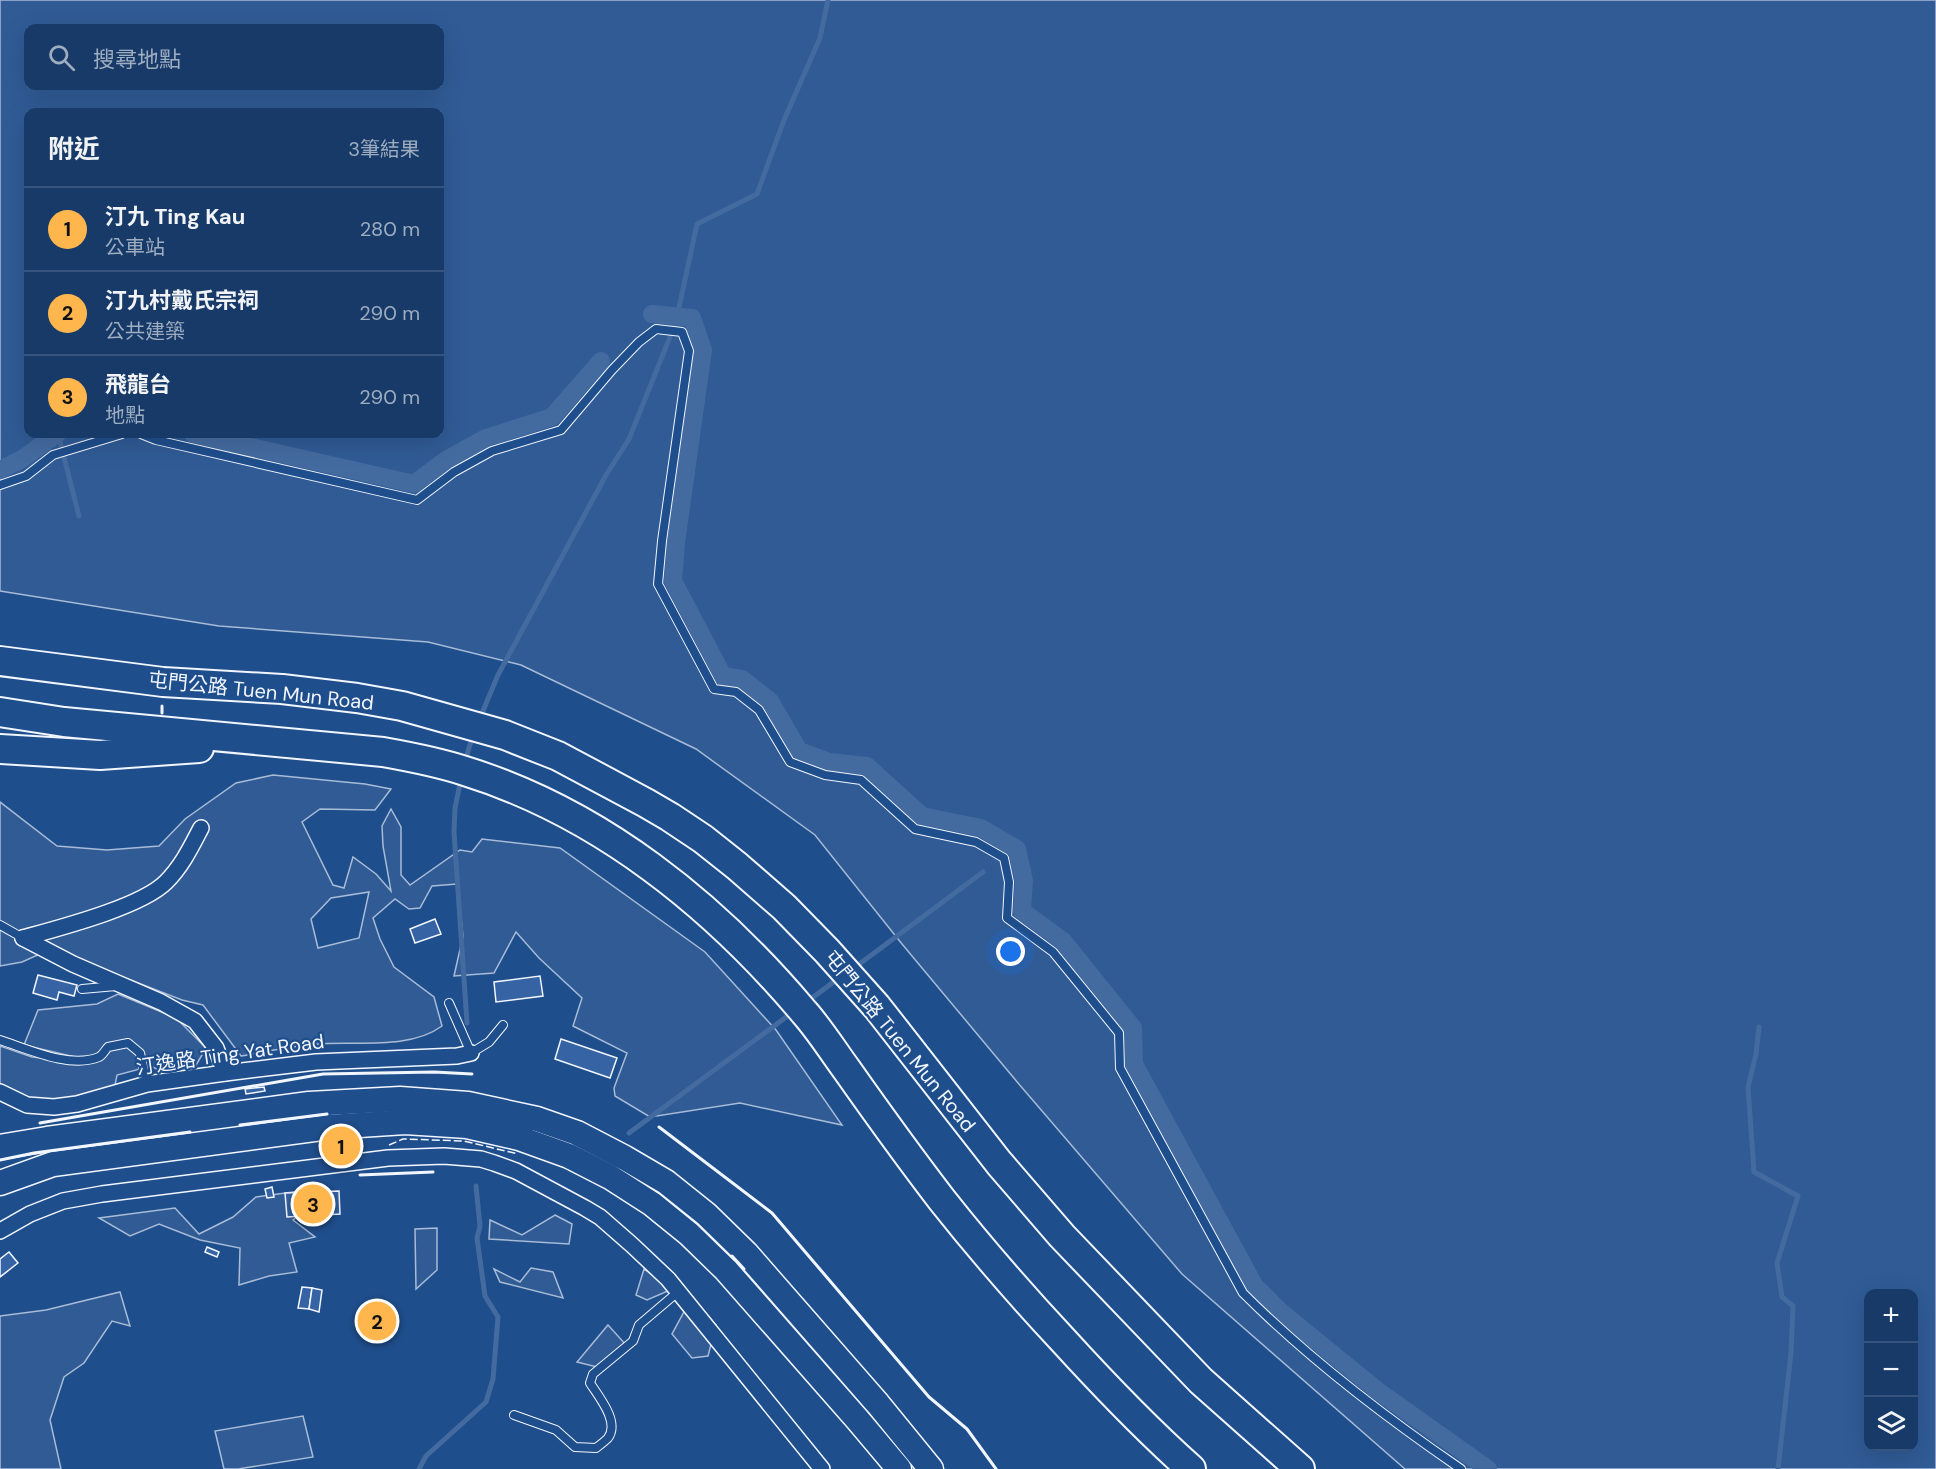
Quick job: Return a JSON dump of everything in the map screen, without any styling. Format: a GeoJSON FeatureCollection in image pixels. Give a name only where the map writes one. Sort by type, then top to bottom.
{"type":"FeatureCollection","features":[{"type":"Feature","properties":{"kind":"highway","name":"屯門公路 Tuen Mun Road"},"geometry":{"type":"LineString","coordinates":[[0,661],[163,682],[282,689],[402,706],[505,735],[558,756],[669,817],[703,839],[737,866],[784,907],[827,951],[877,1007],[999,1163],[1084,1260],[1201,1381],[1300,1469]]}},
{"type":"Feature","properties":{"kind":"highway"},"geometry":{"type":"LineString","coordinates":[[0,712],[208,748],[251,741],[383,753],[428,760],[466,771],[540,801],[590,826],[635,855],[682,890],[768,971],[806,1014],[919,1169],[1007,1279],[1100,1380],[1191,1469]]}},
{"type":"Feature","properties":{"kind":"highway"},"geometry":{"type":"LineString","coordinates":[[0,749],[99,755],[160,741]]}},
{"type":"Feature","properties":{"kind":"main road"},"geometry":{"type":"LineString","coordinates":[[0,1147],[47,1138],[316,1103],[400,1099],[456,1103],[537,1119],[577,1133],[625,1158],[666,1182],[706,1214],[746,1253],[878,1404],[931,1469]]}},
{"type":"Feature","properties":{"kind":"main road"},"geometry":{"type":"LineString","coordinates":[[0,1183],[53,1164],[329,1127],[405,1122],[467,1126],[519,1138],[569,1156],[610,1177],[652,1204],[688,1234],[726,1270],[899,1469]]}},
{"type":"Feature","properties":{"kind":"street"},"geometry":{"type":"LineString","coordinates":[[23,938],[97,915],[146,896],[165,883],[183,862],[201,828]]}},
{"type":"Feature","properties":{"kind":"street"},"geometry":{"type":"LineString","coordinates":[[23,938],[73,964],[161,1002],[195,1021],[216,1048],[225,1073]]}},
{"type":"Feature","properties":{"kind":"street","name":"汀逸路 Ting Yat Road"},"geometry":{"type":"LineString","coordinates":[[0,1092],[27,1106],[54,1107],[77,1104],[147,1084],[225,1073],[316,1062],[457,1056],[471,1053]]}},
{"type":"Feature","properties":{"kind":"street"},"geometry":{"type":"LineString","coordinates":[[0,1231],[30,1214],[63,1201],[388,1158],[444,1156],[482,1159],[516,1171],[600,1217],[661,1272],[822,1469]]}},
{"type":"Feature","properties":{"kind":"lane"},"geometry":{"type":"LineString","coordinates":[[151,438],[417,500],[454,472],[492,451],[561,429],[639,342],[656,329],[682,332],[689,351],[658,584],[714,689],[736,692],[759,710],[790,762],[825,776],[861,780],[915,829],[976,842],[1004,858],[1010,882],[1007,918],[1053,952],[1119,1033],[1120,1068],[1243,1293],[1272,1322],[1369,1402],[1461,1469]]}},
{"type":"Feature","properties":{"kind":"lane"},"geometry":{"type":"LineString","coordinates":[[0,485],[26,476],[53,455],[108,438]]}},
{"type":"Feature","properties":{"kind":"lane"},"geometry":{"type":"LineString","coordinates":[[0,925],[23,938]]}},
{"type":"Feature","properties":{"kind":"lane"},"geometry":{"type":"LineString","coordinates":[[82,990],[122,985]]}},
{"type":"Feature","properties":{"kind":"lane"},"geometry":{"type":"LineString","coordinates":[[449,1003],[471,1053],[489,1042],[503,1025]]}},
{"type":"Feature","properties":{"kind":"lane"},"geometry":{"type":"LineString","coordinates":[[0,1040],[58,1059],[84,1061],[101,1056],[108,1047],[128,1043],[140,1053],[147,1084]]}},
{"type":"Feature","properties":{"kind":"lane"},"geometry":{"type":"LineString","coordinates":[[514,1415],[556,1430],[575,1447],[597,1448],[609,1437],[612,1426],[605,1407],[590,1383],[593,1374],[633,1341],[639,1325],[678,1291]]}},
{"type":"Feature","properties":{"kind":"shaded area"},"geometry":{"type":"Polygon","coordinates":[[[0,0],[1936,0],[1936,1469],[1405,1469],[1182,1274],[1018,1083],[815,835],[696,749],[521,665],[428,642],[219,626],[0,591],[0,0]]]}},
{"type":"Feature","properties":{"kind":"shaded area"},"geometry":{"type":"Polygon","coordinates":[[[273,775],[365,784],[391,789],[375,810],[320,809],[302,822],[333,885],[344,888],[353,857],[376,874],[391,891],[382,826],[391,809],[401,827],[401,875],[410,885],[460,850],[472,852],[482,839],[560,848],[705,952],[776,1030],[842,1125],[740,1103],[650,1117],[615,1096],[614,1088],[627,1053],[573,1026],[582,998],[539,958],[516,932],[494,973],[454,976],[463,936],[457,884],[432,886],[420,908],[409,909],[395,899],[373,918],[380,939],[394,967],[434,997],[442,1026],[412,1039],[394,1042],[306,1045],[241,1056],[203,1005],[182,1000],[51,949],[22,962],[0,966],[0,802],[57,846],[107,850],[159,846],[185,819],[236,783],[273,775]],[[369,892],[331,898],[311,919],[318,948],[359,938],[369,892]]]}},
{"type":"Feature","properties":{"kind":"shaded area"},"geometry":{"type":"Polygon","coordinates":[[[118,994],[176,1018],[206,1048],[195,1067],[162,1072],[151,1066],[117,1075],[114,1090],[70,1098],[27,1097],[0,1084],[0,1046],[32,1057],[86,1063],[75,1057],[24,1045],[38,1010],[97,1004],[118,994]]]}},
{"type":"Feature","properties":{"kind":"shaded area"},"geometry":{"type":"Polygon","coordinates":[[[293,1192],[329,1192],[293,1220],[315,1237],[289,1243],[297,1272],[269,1276],[239,1285],[240,1248],[200,1240],[159,1224],[130,1236],[99,1218],[175,1208],[199,1234],[233,1217],[256,1197],[293,1192]]]}},
{"type":"Feature","properties":{"kind":"shaded area"},"geometry":{"type":"Polygon","coordinates":[[[555,1215],[572,1224],[569,1244],[489,1239],[490,1220],[522,1235],[555,1215]]]}},
{"type":"Feature","properties":{"kind":"shaded area"},"geometry":{"type":"Polygon","coordinates":[[[437,1228],[437,1270],[416,1289],[415,1229],[437,1228]]]}},
{"type":"Feature","properties":{"kind":"shaded area"},"geometry":{"type":"Polygon","coordinates":[[[531,1268],[553,1272],[563,1298],[500,1282],[494,1269],[520,1282],[531,1268]]]}},
{"type":"Feature","properties":{"kind":"shaded area"},"geometry":{"type":"Polygon","coordinates":[[[644,1269],[657,1278],[668,1291],[647,1300],[636,1295],[644,1269]]]}},
{"type":"Feature","properties":{"kind":"shaded area"},"geometry":{"type":"Polygon","coordinates":[[[120,1292],[130,1326],[112,1321],[84,1363],[64,1377],[50,1420],[61,1469],[0,1469],[0,1316],[46,1310],[120,1292]]]}},
{"type":"Feature","properties":{"kind":"shaded area"},"geometry":{"type":"Polygon","coordinates":[[[702,1309],[716,1325],[708,1356],[692,1358],[672,1334],[685,1310],[702,1309]]]}},
{"type":"Feature","properties":{"kind":"shaded area"},"geometry":{"type":"Polygon","coordinates":[[[608,1325],[627,1346],[597,1367],[577,1362],[608,1325]]]}},
{"type":"Feature","properties":{"kind":"shaded area"},"geometry":{"type":"Polygon","coordinates":[[[303,1416],[313,1457],[238,1469],[224,1469],[215,1431],[303,1416]]]}},
{"type":"Feature","properties":{"kind":"building"},"geometry":{"type":"Polygon","coordinates":[[[435,919],[441,934],[415,943],[410,929],[435,919]]]}},
{"type":"Feature","properties":{"kind":"building"},"geometry":{"type":"Polygon","coordinates":[[[38,975],[77,985],[74,996],[59,992],[57,1000],[33,993],[38,975]]]}},
{"type":"Feature","properties":{"kind":"building"},"geometry":{"type":"Polygon","coordinates":[[[540,976],[543,996],[496,1002],[494,982],[540,976]]]}},
{"type":"Feature","properties":{"kind":"building"},"geometry":{"type":"Polygon","coordinates":[[[561,1039],[617,1058],[610,1078],[555,1059],[561,1039]]]}},
{"type":"Feature","properties":{"kind":"building"},"geometry":{"type":"Polygon","coordinates":[[[264,1087],[265,1091],[246,1094],[245,1089],[264,1087]]]}},
{"type":"Feature","properties":{"kind":"building"},"geometry":{"type":"Polygon","coordinates":[[[357,1144],[358,1150],[341,1152],[341,1146],[357,1144]]]}},
{"type":"Feature","properties":{"kind":"building"},"geometry":{"type":"Polygon","coordinates":[[[272,1187],[274,1197],[267,1198],[265,1189],[272,1187]]]}},
{"type":"Feature","properties":{"kind":"building"},"geometry":{"type":"Polygon","coordinates":[[[339,1191],[340,1214],[287,1217],[285,1193],[339,1191]]]}},
{"type":"Feature","properties":{"kind":"building"},"geometry":{"type":"Polygon","coordinates":[[[207,1247],[219,1252],[217,1257],[205,1252],[207,1247]]]}},
{"type":"Feature","properties":{"kind":"building"},"geometry":{"type":"Polygon","coordinates":[[[9,1252],[18,1263],[0,1277],[0,1259],[9,1252]]]}},
{"type":"Feature","properties":{"kind":"building"},"geometry":{"type":"Polygon","coordinates":[[[302,1287],[312,1288],[309,1309],[298,1308],[302,1287]]]}},
{"type":"Feature","properties":{"kind":"building"},"geometry":{"type":"Polygon","coordinates":[[[312,1288],[322,1290],[319,1312],[309,1309],[312,1288]]]}},
{"type":"Feature","properties":{"kind":"building"},"geometry":{"type":"Polygon","coordinates":[[[385,1311],[386,1326],[368,1327],[367,1313],[385,1311]]]}},
{"type":"Feature","properties":{"kind":"waterway"},"geometry":{"type":"LineString","coordinates":[[480,718],[498,675],[606,475],[629,439],[677,317],[697,224],[757,194],[784,120],[820,38],[828,0]]}},
{"type":"Feature","properties":{"kind":"waterway"},"geometry":{"type":"LineString","coordinates":[[652,314],[692,318],[703,350],[676,543],[673,581],[723,676],[742,679],[770,701],[799,751],[829,762],[867,766],[922,816],[981,828],[1017,849],[1024,881],[1022,911],[1063,941],[1133,1028],[1134,1064],[1254,1285],[1281,1312],[1378,1391],[1488,1469]]}},
{"type":"Feature","properties":{"kind":"waterway"},"geometry":{"type":"LineString","coordinates":[[211,438],[414,484],[446,460],[486,438],[552,417],[601,361]]}},
{"type":"Feature","properties":{"kind":"waterway"},"geometry":{"type":"LineString","coordinates":[[0,470],[22,459],[51,438]]}},
{"type":"Feature","properties":{"kind":"waterway"},"geometry":{"type":"LineString","coordinates":[[59,438],[79,516]]}},
{"type":"Feature","properties":{"kind":"waterway"},"geometry":{"type":"LineString","coordinates":[[465,761],[473,735]]}},
{"type":"Feature","properties":{"kind":"waterway"},"geometry":{"type":"LineString","coordinates":[[461,779],[455,808],[454,832],[467,1023]]}},
{"type":"Feature","properties":{"kind":"waterway"},"geometry":{"type":"LineString","coordinates":[[854,968],[983,872]]}},
{"type":"Feature","properties":{"kind":"waterway"},"geometry":{"type":"LineString","coordinates":[[808,1001],[839,978]]}},
{"type":"Feature","properties":{"kind":"waterway"},"geometry":{"type":"LineString","coordinates":[[629,1133],[793,1012]]}},
{"type":"Feature","properties":{"kind":"waterway"},"geometry":{"type":"LineString","coordinates":[[1759,1027],[1756,1054],[1748,1087],[1754,1172],[1798,1196],[1777,1263],[1782,1297],[1793,1306],[1791,1353],[1778,1469]]}},
{"type":"Feature","properties":{"kind":"waterway"},"geometry":{"type":"LineString","coordinates":[[419,1469],[426,1456],[486,1402],[493,1379],[498,1317],[485,1296],[477,1238],[480,1226],[476,1186]]}},
{"type":"Feature","properties":{"kind":"fence"},"geometry":{"type":"LineString","coordinates":[[389,1145],[403,1139],[464,1141],[518,1154]]}},
{"type":"Feature","properties":{"kind":"wall"},"geometry":{"type":"LineString","coordinates":[[162,706],[162,713]]}},
{"type":"Feature","properties":{"kind":"wall"},"geometry":{"type":"LineString","coordinates":[[40,1123],[323,1074],[434,1072],[472,1074]]}},
{"type":"Feature","properties":{"kind":"wall"},"geometry":{"type":"LineString","coordinates":[[240,1125],[327,1114]]}},
{"type":"Feature","properties":{"kind":"wall"},"geometry":{"type":"LineString","coordinates":[[659,1127],[772,1213],[929,1397],[967,1429],[996,1469]]}},
{"type":"Feature","properties":{"kind":"wall"},"geometry":{"type":"LineString","coordinates":[[0,1160],[34,1153],[190,1132]]}},
{"type":"Feature","properties":{"kind":"wall"},"geometry":{"type":"LineString","coordinates":[[360,1175],[433,1172]]}},
{"type":"Feature","properties":{"kind":"wall"},"geometry":{"type":"LineString","coordinates":[[732,1256],[744,1269]]}},
{"type":"Feature","properties":{"kind":"place","name":"汀九 Ting Kau"},"geometry":{"type":"Point","coordinates":[341,1146]}},
{"type":"Feature","properties":{"kind":"place","name":"飛龍台"},"geometry":{"type":"Point","coordinates":[313,1204]}},
{"type":"Feature","properties":{"kind":"place","name":"汀九村戴氏宗祠"},"geometry":{"type":"Point","coordinates":[377,1321]}}]}
